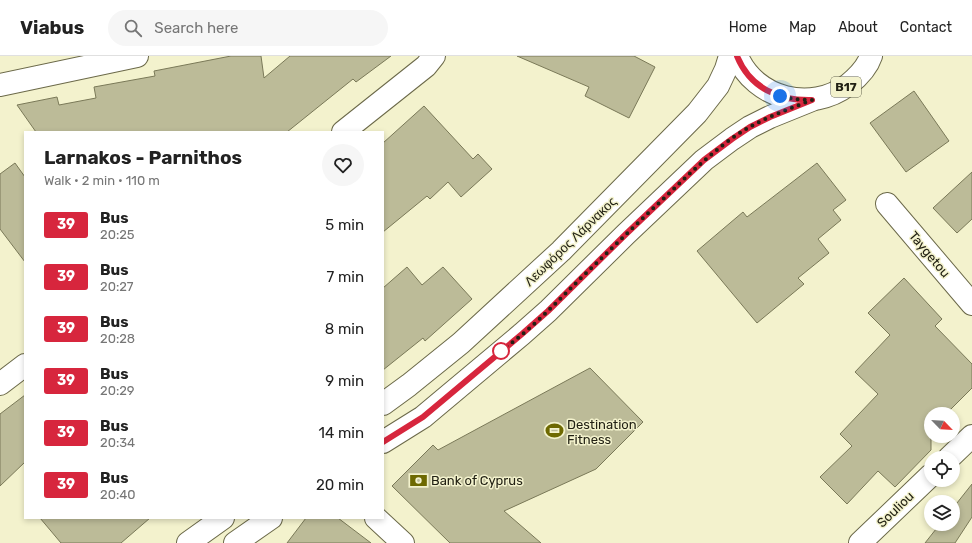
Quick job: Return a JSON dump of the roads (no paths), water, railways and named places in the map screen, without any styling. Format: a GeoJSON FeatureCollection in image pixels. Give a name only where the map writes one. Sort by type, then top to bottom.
{"type":"FeatureCollection","features":[{"type":"Feature","properties":{"kind":"main road"},"geometry":{"type":"LineString","coordinates":[[0,85],[137,56]]}},
{"type":"Feature","properties":{"kind":"main road"},"geometry":{"type":"LineString","coordinates":[[344,131],[415,76],[434,56]]}},
{"type":"Feature","properties":{"kind":"main road","name":"Λεωφόρος Λάρνακος"},"geometry":{"type":"LineString","coordinates":[[384,403],[461,343],[561,251],[697,113],[718,86],[730,56]]}},
{"type":"Feature","properties":{"kind":"main road","name":"B17"},"geometry":{"type":"LineString","coordinates":[[737,56],[745,72],[752,80],[770,92],[791,99],[802,100],[823,98],[843,89],[853,81],[872,57]]}},
{"type":"Feature","properties":{"kind":"main road"},"geometry":{"type":"LineString","coordinates":[[384,441],[423,417],[522,334],[548,311],[704,160],[750,127],[812,100]]}},
{"type":"Feature","properties":{"kind":"main road","name":"Taygetou"},"geometry":{"type":"LineString","coordinates":[[887,204],[972,304]]}},
{"type":"Feature","properties":{"kind":"main road"},"geometry":{"type":"LineString","coordinates":[[0,384],[24,367]]}},
{"type":"Feature","properties":{"kind":"main road"},"geometry":{"type":"LineString","coordinates":[[956,451],[972,436]]}},
{"type":"Feature","properties":{"kind":"main road","name":"Souliou"},"geometry":{"type":"LineString","coordinates":[[860,543],[924,483]]}},
{"type":"Feature","properties":{"kind":"main road"},"geometry":{"type":"LineString","coordinates":[[188,543],[222,519]]}},
{"type":"Feature","properties":{"kind":"main road"},"geometry":{"type":"LineString","coordinates":[[235,543],[269,519]]}},
{"type":"Feature","properties":{"kind":"main road"},"geometry":{"type":"LineString","coordinates":[[377,519],[403,543]]}},
{"type":"Feature","properties":{"kind":"place","name":"Destination Fitness"},"geometry":{"type":"Point","coordinates":[554,431]}},
{"type":"Feature","properties":{"kind":"place","name":"Bank of Cyprus"},"geometry":{"type":"Point","coordinates":[418,480]}}]}
